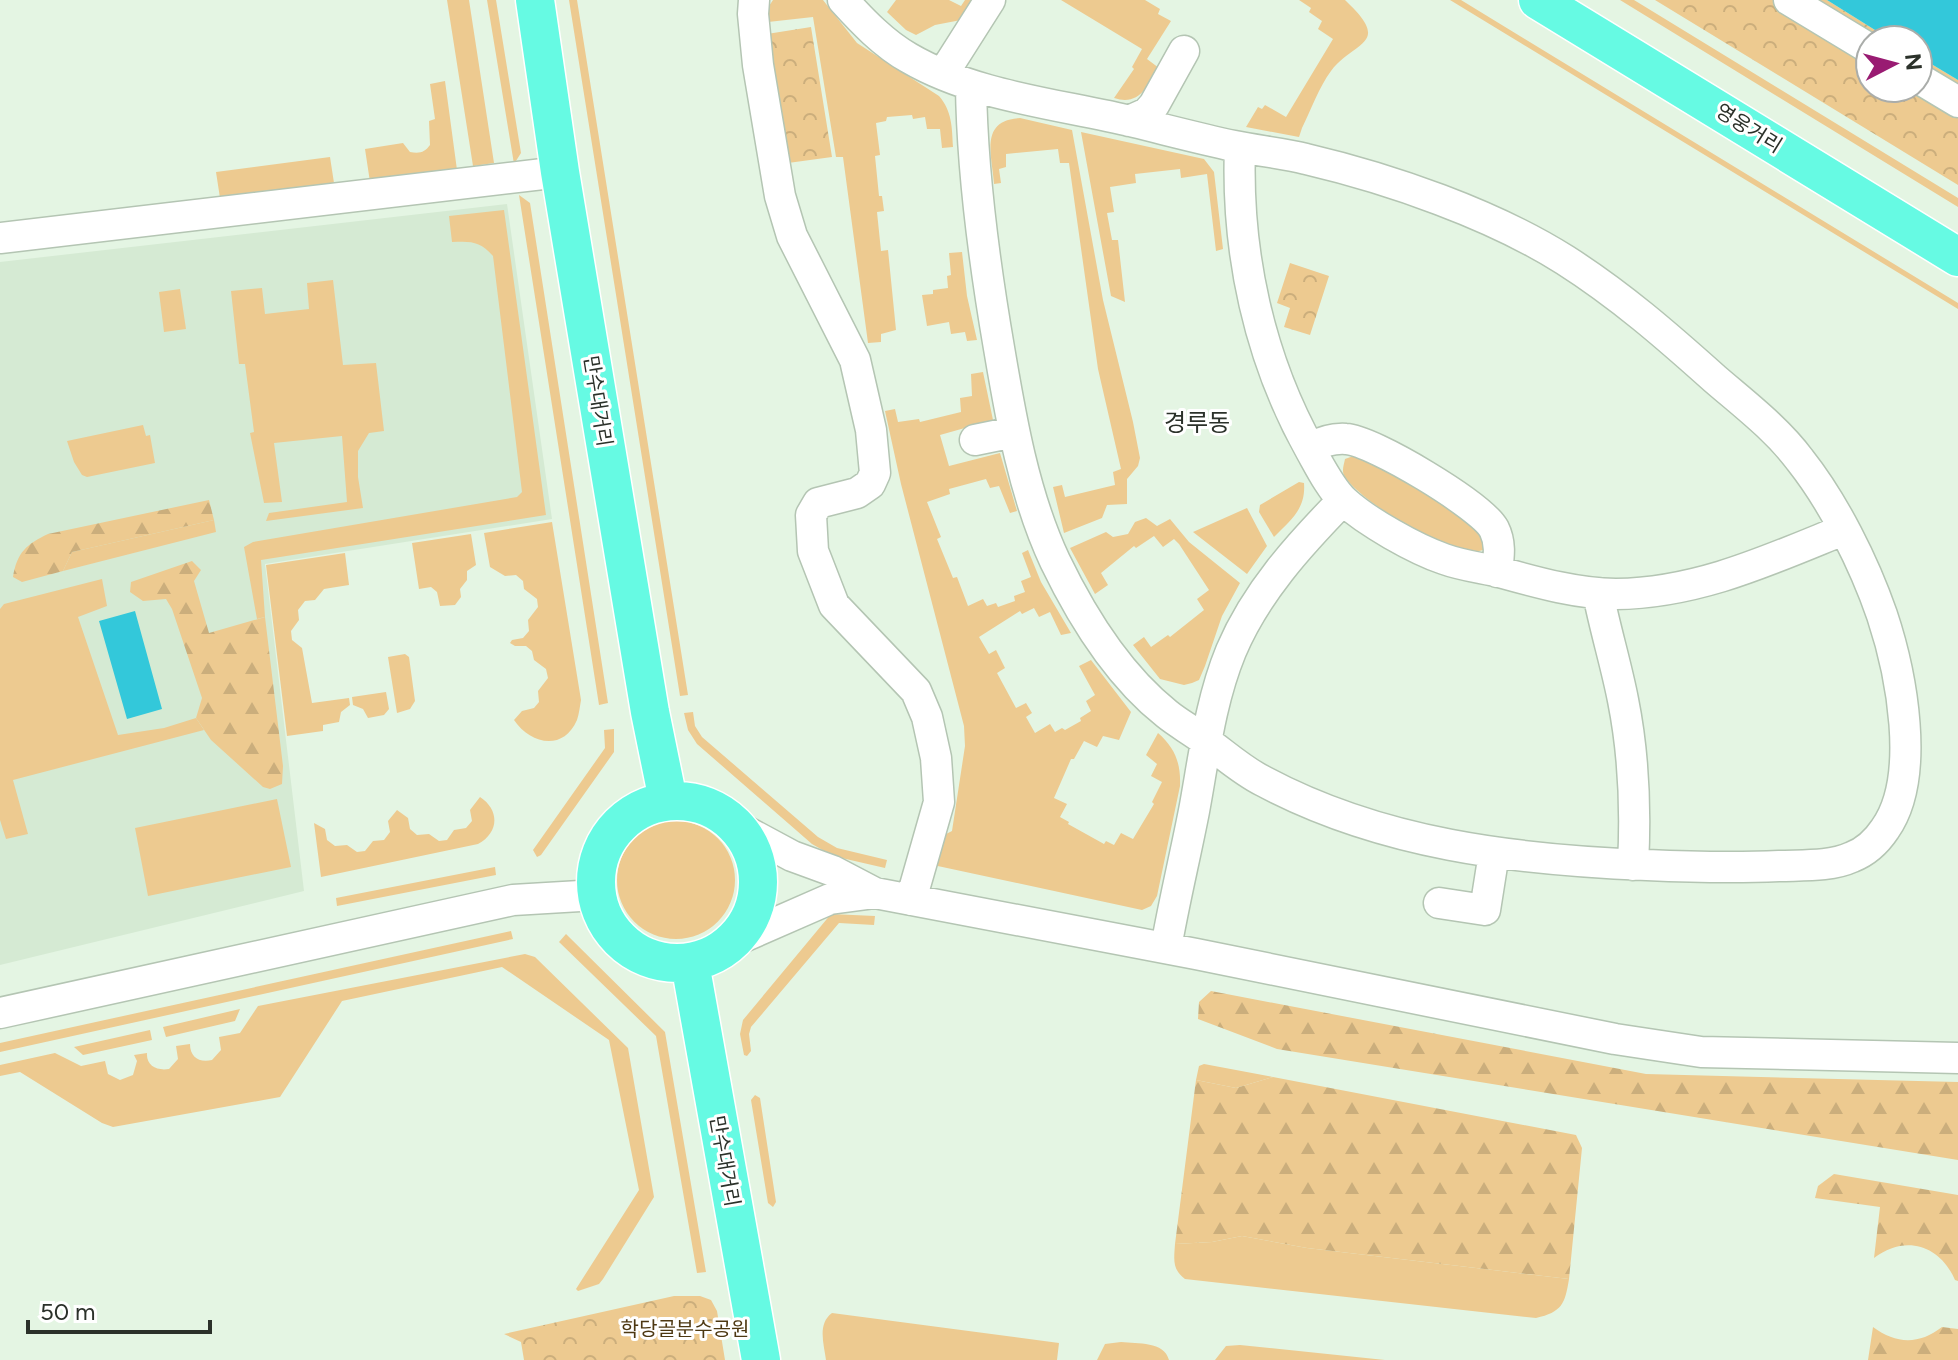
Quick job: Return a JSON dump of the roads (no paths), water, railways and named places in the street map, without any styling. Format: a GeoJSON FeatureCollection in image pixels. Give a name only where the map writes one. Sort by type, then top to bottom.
{"type":"FeatureCollection","features":[{"type":"Feature","properties":{"kind":"main road","name":"만수대거리"},"geometry":{"type":"LineString","coordinates":[[535,0],[560,172],[650,712],[668,800]]}},
{"type":"Feature","properties":{"kind":"main road","name":"영웅거리"},"geometry":{"type":"LineString","coordinates":[[1538,0],[1958,257]]}},
{"type":"Feature","properties":{"kind":"main road"},"geometry":{"type":"LineString","coordinates":[[668,800],[694,801],[718,810],[738,827],[752,849],[759,874],[757,899],[749,922],[734,941],[713,955],[690,963],[658,961],[629,948],[614,933],[603,915],[597,895],[596,873],[601,851],[612,832],[627,816],[646,806],[668,800]]}},
{"type":"Feature","properties":{"kind":"main road","name":"만수대거리"},"geometry":{"type":"LineString","coordinates":[[690,963],[761,1360]]}},
{"type":"Feature","properties":{"kind":"street"},"geometry":{"type":"LineString","coordinates":[[754,0],[758,65],[780,196],[792,236],[855,360],[871,430],[875,473],[870,484],[857,493],[818,503],[811,515],[813,551],[834,605],[916,691],[927,717],[936,758],[939,802],[911,900]]}},
{"type":"Feature","properties":{"kind":"street"},"geometry":{"type":"LineString","coordinates":[[843,0],[871,29],[906,57],[971,85],[1240,147],[1300,157],[1403,187],[1509,229],[1561,258],[1657,325],[1799,457],[1869,577],[1889,636],[1900,692],[1905,765],[1899,803],[1888,826],[1860,854],[1842,861],[1719,868],[1548,860],[1494,853],[1387,830],[1330,812],[1255,777],[1163,712],[1134,683],[1081,610],[1054,559],[1036,510],[1014,432],[986,259],[972,145],[971,85]]}},
{"type":"Feature","properties":{"kind":"street"},"geometry":{"type":"LineString","coordinates":[[943,74],[990,0]]}},
{"type":"Feature","properties":{"kind":"street"},"geometry":{"type":"LineString","coordinates":[[1789,0],[1854,39]]}},
{"type":"Feature","properties":{"kind":"street"},"geometry":{"type":"LineString","coordinates":[[1129,121],[1147,113],[1154,105],[1184,51]]}},
{"type":"Feature","properties":{"kind":"street"},"geometry":{"type":"LineString","coordinates":[[1934,88],[1958,102]]}},
{"type":"Feature","properties":{"kind":"street"},"geometry":{"type":"LineString","coordinates":[[1240,147],[1238,197],[1241,228],[1256,311],[1269,358],[1293,418],[1343,500],[1398,537],[1444,559],[1598,593],[1617,594],[1734,574],[1843,530]]}},
{"type":"Feature","properties":{"kind":"street"},"geometry":{"type":"LineString","coordinates":[[0,238],[560,172]]}},
{"type":"Feature","properties":{"kind":"street"},"geometry":{"type":"LineString","coordinates":[[975,440],[1014,432]]}},
{"type":"Feature","properties":{"kind":"street"},"geometry":{"type":"LineString","coordinates":[[1310,448],[1323,441],[1348,439],[1372,446],[1444,488],[1493,526],[1500,546],[1497,572]]}},
{"type":"Feature","properties":{"kind":"street"},"geometry":{"type":"LineString","coordinates":[[1166,948],[1206,740],[1232,650],[1274,575],[1300,543],[1343,500]]}},
{"type":"Feature","properties":{"kind":"street"},"geometry":{"type":"LineString","coordinates":[[1598,593],[1623,699],[1631,750],[1636,809],[1633,865]]}},
{"type":"Feature","properties":{"kind":"street"},"geometry":{"type":"LineString","coordinates":[[738,827],[792,856],[833,871],[875,893],[1615,1039],[1701,1052],[1958,1058]]}},
{"type":"Feature","properties":{"kind":"street"},"geometry":{"type":"LineString","coordinates":[[1439,903],[1485,910],[1494,853]]}},
{"type":"Feature","properties":{"kind":"street"},"geometry":{"type":"LineString","coordinates":[[734,941],[830,899],[875,893]]}},
{"type":"Feature","properties":{"kind":"street"},"geometry":{"type":"LineString","coordinates":[[0,1013],[513,900],[597,895]]}},
{"type":"Feature","properties":{"kind":"water"},"geometry":{"type":"Polygon","coordinates":[[[1827,0],[1958,0],[1958,80],[1934,66],[1934,24],[1865,24],[1827,0]]]}},
{"type":"Feature","properties":{"kind":"water"},"geometry":{"type":"Polygon","coordinates":[[[135,611],[162,709],[127,719],[99,621],[135,611]]]}},
{"type":"Feature","properties":{"kind":"district","name":"경루동"},"geometry":{"type":"Point","coordinates":[1197,423]}},
{"type":"Feature","properties":{"kind":"park label","name":"학당골분수공원"},"geometry":{"type":"Point","coordinates":[685,1329]}}]}
